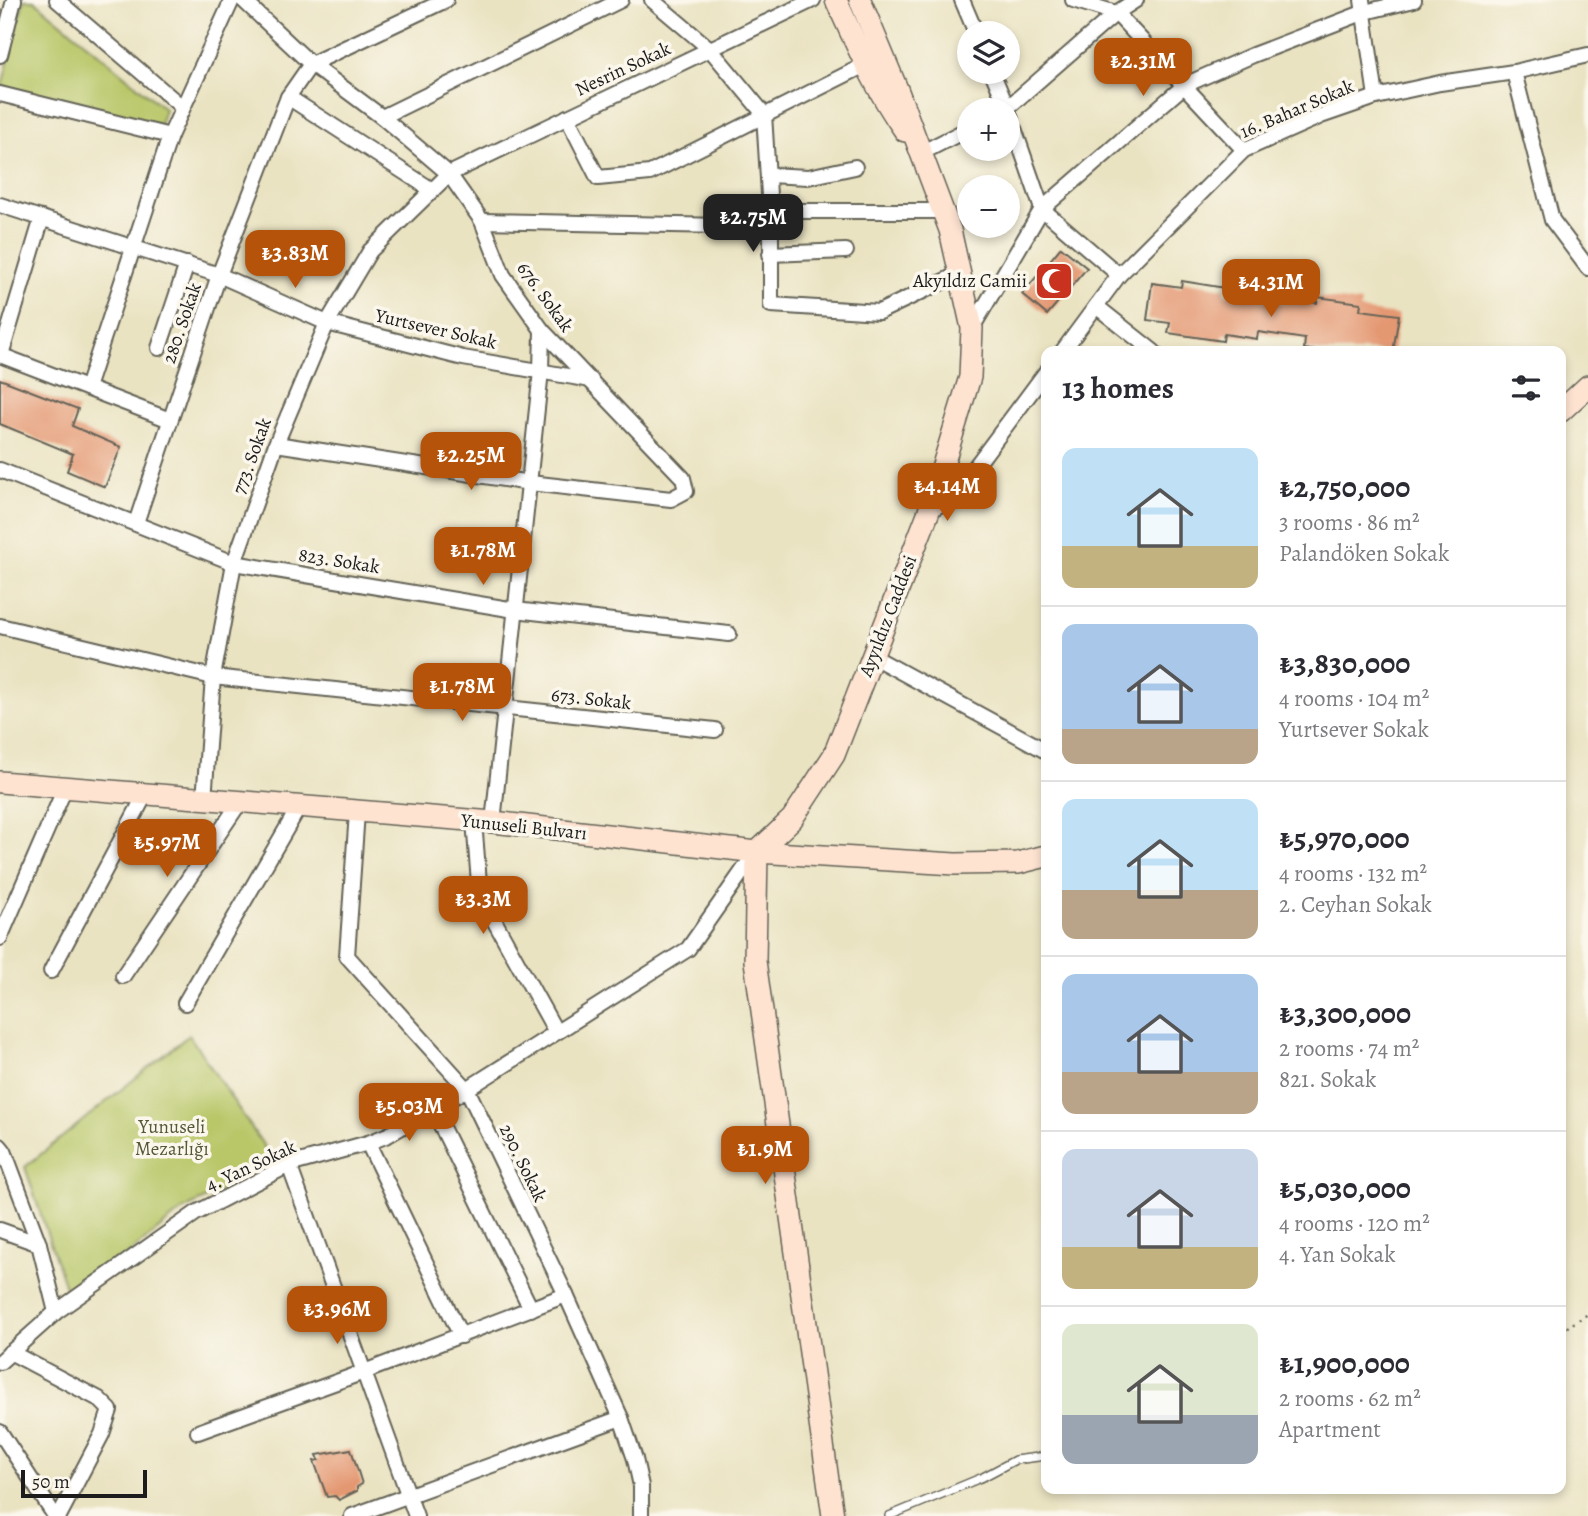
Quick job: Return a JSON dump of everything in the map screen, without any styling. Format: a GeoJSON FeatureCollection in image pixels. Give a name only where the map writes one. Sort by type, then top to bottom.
{"type":"FeatureCollection","features":[{"type":"Feature","properties":{"kind":"main road","name":"Ayyıldız Caddesi"},"geometry":{"type":"LineString","coordinates":[[836,0],[864,65],[884,101],[921,153]]}},
{"type":"Feature","properties":{"kind":"main road","name":"Ayyıldız Caddesi"},"geometry":{"type":"LineString","coordinates":[[757,852],[792,819],[834,755],[929,511],[970,377],[972,328],[961,273],[943,211],[860,0]]}},
{"type":"Feature","properties":{"kind":"main road"},"geometry":{"type":"LineString","coordinates":[[1566,406],[1588,386]]}},
{"type":"Feature","properties":{"kind":"main road","name":"Yunuseli Bulvarı"},"geometry":{"type":"LineString","coordinates":[[0,782],[483,822],[757,852],[955,864],[1018,863],[1041,857]]}},
{"type":"Feature","properties":{"kind":"main road"},"geometry":{"type":"LineString","coordinates":[[757,852],[755,961],[833,1516]]}},
{"type":"Feature","properties":{"kind":"street"},"geometry":{"type":"LineString","coordinates":[[0,55],[13,0]]}},
{"type":"Feature","properties":{"kind":"street"},"geometry":{"type":"LineString","coordinates":[[57,0],[182,107]]}},
{"type":"Feature","properties":{"kind":"street"},"geometry":{"type":"LineString","coordinates":[[87,388],[170,136],[232,0]]}},
{"type":"Feature","properties":{"kind":"street","name":"676. Sokak"},"geometry":{"type":"LineString","coordinates":[[243,0],[311,64],[382,117],[449,174],[482,221],[503,275],[542,330],[683,478],[686,491],[671,499],[530,483]]}},
{"type":"Feature","properties":{"kind":"street"},"geometry":{"type":"LineString","coordinates":[[311,64],[446,0]]}},
{"type":"Feature","properties":{"kind":"street"},"geometry":{"type":"LineString","coordinates":[[382,117],[621,0]]}},
{"type":"Feature","properties":{"kind":"street"},"geometry":{"type":"LineString","coordinates":[[652,0],[710,49],[764,114],[771,227],[771,305],[879,312],[961,273]]}},
{"type":"Feature","properties":{"kind":"street","name":"Nesrin Sokak"},"geometry":{"type":"LineString","coordinates":[[449,174],[813,0]]}},
{"type":"Feature","properties":{"kind":"street"},"geometry":{"type":"LineString","coordinates":[[962,0],[971,21]]}},
{"type":"Feature","properties":{"kind":"street"},"geometry":{"type":"LineString","coordinates":[[1073,0],[1116,13],[1244,150]]}},
{"type":"Feature","properties":{"kind":"street"},"geometry":{"type":"LineString","coordinates":[[1020,98],[1116,13],[1136,0]]}},
{"type":"Feature","properties":{"kind":"street"},"geometry":{"type":"LineString","coordinates":[[972,328],[1042,209],[1185,85],[1363,6],[1414,0]]}},
{"type":"Feature","properties":{"kind":"street"},"geometry":{"type":"LineString","coordinates":[[1363,6],[1376,97]]}},
{"type":"Feature","properties":{"kind":"street","name":"16. Bahar Sokak"},"geometry":{"type":"LineString","coordinates":[[1066,346],[1119,275],[1244,150],[1376,97],[1440,83],[1514,72],[1588,55]]}},
{"type":"Feature","properties":{"kind":"street","name":"280. Sokak"},"geometry":{"type":"LineString","coordinates":[[136,523],[219,275],[288,97],[311,64]]}},
{"type":"Feature","properties":{"kind":"street"},"geometry":{"type":"LineString","coordinates":[[567,117],[598,178],[650,173],[864,65]]}},
{"type":"Feature","properties":{"kind":"street"},"geometry":{"type":"LineString","coordinates":[[1514,72],[1552,220],[1588,268]]}},
{"type":"Feature","properties":{"kind":"street"},"geometry":{"type":"LineString","coordinates":[[0,94],[170,136]]}},
{"type":"Feature","properties":{"kind":"street"},"geometry":{"type":"LineString","coordinates":[[288,97],[432,190]]}},
{"type":"Feature","properties":{"kind":"street"},"geometry":{"type":"LineString","coordinates":[[921,153],[957,135]]}},
{"type":"Feature","properties":{"kind":"street"},"geometry":{"type":"LineString","coordinates":[[1020,147],[1042,209],[1119,275]]}},
{"type":"Feature","properties":{"kind":"street"},"geometry":{"type":"LineString","coordinates":[[768,175],[808,177],[855,167]]}},
{"type":"Feature","properties":{"kind":"street","name":"773. Sokak"},"geometry":{"type":"LineString","coordinates":[[204,800],[213,677],[234,564],[276,444],[327,323],[370,251],[449,174]]}},
{"type":"Feature","properties":{"kind":"street","name":"Yurtsever Sokak"},"geometry":{"type":"LineString","coordinates":[[0,205],[219,275],[327,323],[463,358],[591,380]]}},
{"type":"Feature","properties":{"kind":"street"},"geometry":{"type":"LineString","coordinates":[[770,211],[943,211]]}},
{"type":"Feature","properties":{"kind":"street"},"geometry":{"type":"LineString","coordinates":[[41,218],[1,355],[170,421]]}},
{"type":"Feature","properties":{"kind":"street"},"geometry":{"type":"LineString","coordinates":[[482,221],[771,227]]}},
{"type":"Feature","properties":{"kind":"street"},"geometry":{"type":"LineString","coordinates":[[771,254],[846,251]]}},
{"type":"Feature","properties":{"kind":"street"},"geometry":{"type":"LineString","coordinates":[[159,348],[187,264]]}},
{"type":"Feature","properties":{"kind":"street"},"geometry":{"type":"LineString","coordinates":[[1096,306],[1146,346]]}},
{"type":"Feature","properties":{"kind":"street"},"geometry":{"type":"LineString","coordinates":[[542,330],[541,371],[505,710],[483,822],[480,895],[556,1032]]}},
{"type":"Feature","properties":{"kind":"street"},"geometry":{"type":"LineString","coordinates":[[929,511],[952,498],[1041,379]]}},
{"type":"Feature","properties":{"kind":"street"},"geometry":{"type":"LineString","coordinates":[[276,444],[530,483]]}},
{"type":"Feature","properties":{"kind":"street","name":"823. Sokak"},"geometry":{"type":"LineString","coordinates":[[0,470],[234,564],[515,610],[729,634]]}},
{"type":"Feature","properties":{"kind":"street","name":"673. Sokak"},"geometry":{"type":"LineString","coordinates":[[0,626],[213,677],[505,710],[715,730]]}},
{"type":"Feature","properties":{"kind":"street"},"geometry":{"type":"LineString","coordinates":[[872,656],[1041,748]]}},
{"type":"Feature","properties":{"kind":"street"},"geometry":{"type":"LineString","coordinates":[[0,938],[65,788]]}},
{"type":"Feature","properties":{"kind":"street"},"geometry":{"type":"LineString","coordinates":[[51,971],[145,795]]}},
{"type":"Feature","properties":{"kind":"street"},"geometry":{"type":"LineString","coordinates":[[123,976],[240,802]]}},
{"type":"Feature","properties":{"kind":"street"},"geometry":{"type":"LineString","coordinates":[[185,1003],[299,807]]}},
{"type":"Feature","properties":{"kind":"street","name":"290. Sokak"},"geometry":{"type":"LineString","coordinates":[[357,812],[346,956],[467,1089],[566,1295],[621,1418],[635,1459],[640,1486],[641,1516]]}},
{"type":"Feature","properties":{"kind":"street","name":"4. Yan Sokak"},"geometry":{"type":"LineString","coordinates":[[5,1357],[56,1312],[196,1213],[289,1165],[388,1135],[467,1089],[688,949],[757,852]]}},
{"type":"Feature","properties":{"kind":"street"},"geometry":{"type":"LineString","coordinates":[[433,1109],[531,1309]]}},
{"type":"Feature","properties":{"kind":"street"},"geometry":{"type":"LineString","coordinates":[[368,1143],[461,1336]]}},
{"type":"Feature","properties":{"kind":"street"},"geometry":{"type":"LineString","coordinates":[[0,1146],[39,1244],[56,1312]]}},
{"type":"Feature","properties":{"kind":"street"},"geometry":{"type":"LineString","coordinates":[[289,1165],[416,1516]]}},
{"type":"Feature","properties":{"kind":"street"},"geometry":{"type":"LineString","coordinates":[[0,1230],[39,1244]]}},
{"type":"Feature","properties":{"kind":"street"},"geometry":{"type":"LineString","coordinates":[[198,1432],[566,1295]]}},
{"type":"Feature","properties":{"kind":"street"},"geometry":{"type":"LineString","coordinates":[[0,1432],[57,1516],[102,1434],[110,1410],[99,1399],[5,1357]]}},
{"type":"Feature","properties":{"kind":"street"},"geometry":{"type":"LineString","coordinates":[[352,1516],[621,1418]]}},
{"type":"Feature","properties":{"kind":"lane"},"geometry":{"type":"LineString","coordinates":[[888,1516],[983,1477],[1015,1460],[1041,1457]]}},
{"type":"Feature","properties":{"kind":"path"},"geometry":{"type":"LineString","coordinates":[[1566,1328],[1588,1314]]}},
{"type":"Feature","properties":{"kind":"green space"},"geometry":{"type":"Polygon","coordinates":[[[24,0],[34,0],[165,109],[160,125],[2,86],[24,0]]]}},
{"type":"Feature","properties":{"kind":"green space","name":"Yunuseli Mezarlığı"},"geometry":{"type":"Polygon","coordinates":[[[189,1035],[276,1164],[184,1209],[117,1263],[68,1296],[25,1167],[189,1035]]]}},
{"type":"Feature","properties":{"kind":"building","name":"Akyıldız Camii"},"geometry":{"type":"Polygon","coordinates":[[[1061,247],[1087,268],[1047,315],[1022,294],[1061,247]]]}},
{"type":"Feature","properties":{"kind":"building"},"geometry":{"type":"Polygon","coordinates":[[[1182,281],[1225,288],[1224,294],[1287,303],[1287,299],[1317,303],[1318,297],[1361,303],[1360,310],[1399,315],[1394,346],[1304,346],[1305,339],[1258,332],[1257,339],[1224,334],[1223,341],[1168,333],[1170,323],[1147,320],[1152,283],[1181,287],[1182,281]]]}},
{"type":"Feature","properties":{"kind":"building"},"geometry":{"type":"Polygon","coordinates":[[[0,379],[78,409],[72,426],[121,447],[105,487],[67,471],[73,454],[0,424],[0,379]]]}},
{"type":"Feature","properties":{"kind":"building"},"geometry":{"type":"Polygon","coordinates":[[[351,1449],[362,1484],[357,1487],[357,1491],[339,1500],[335,1496],[327,1497],[314,1461],[319,1460],[317,1455],[351,1449]]]}},
{"type":"Feature","properties":{"kind":"place","name":"Akyıldız Camii"},"geometry":{"type":"Point","coordinates":[1054,281]}}]}
